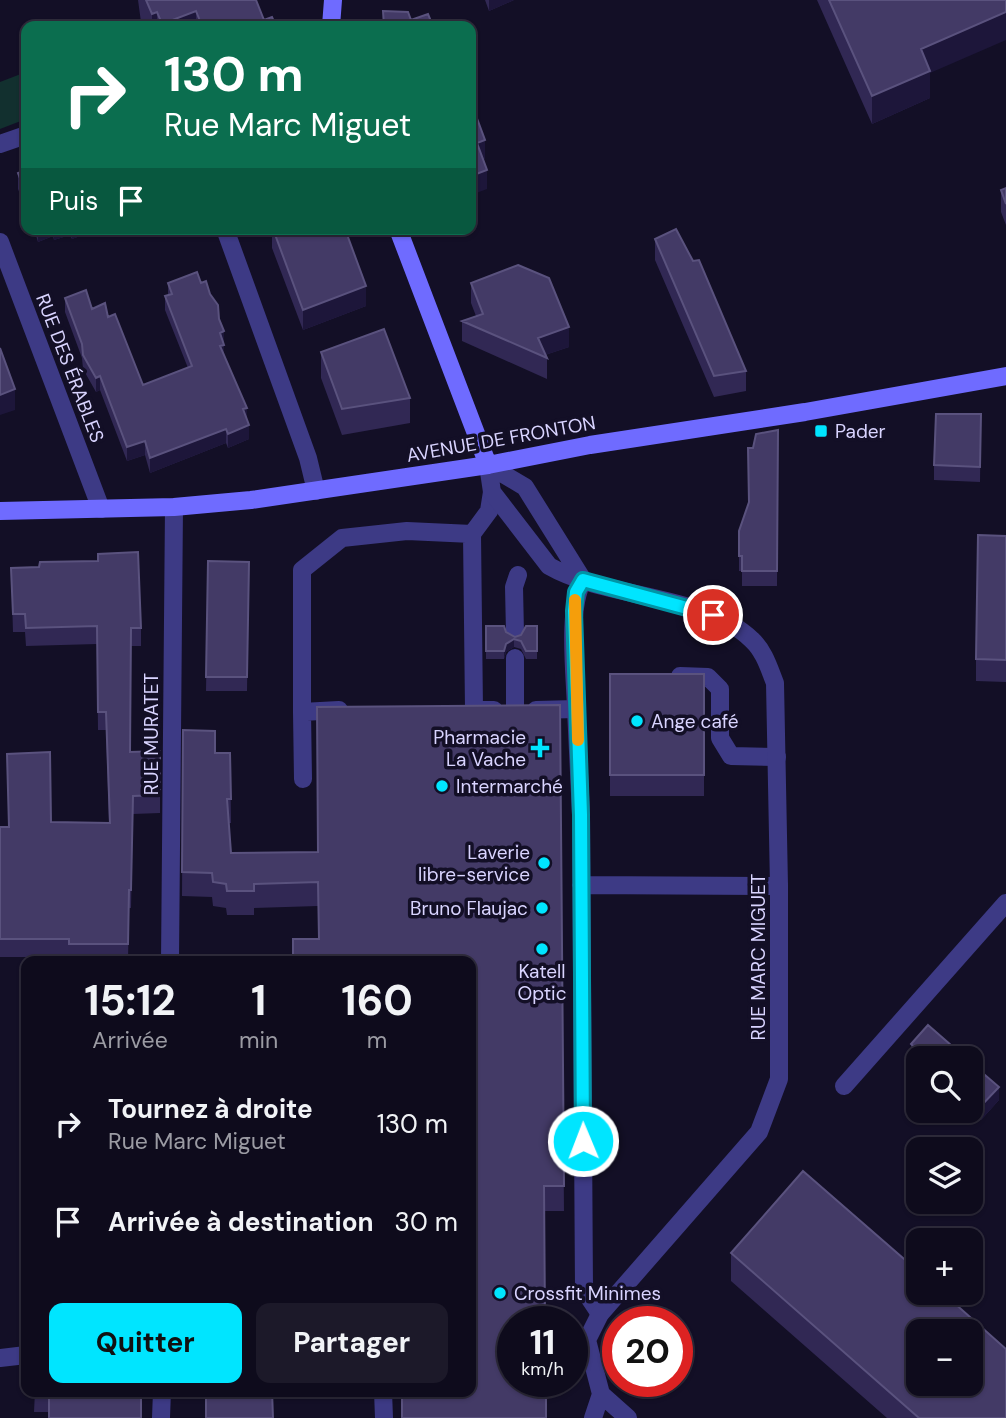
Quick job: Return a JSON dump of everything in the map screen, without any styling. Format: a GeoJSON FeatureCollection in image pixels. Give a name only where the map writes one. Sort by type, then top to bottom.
{"type":"FeatureCollection","features":[{"type":"Feature","properties":{"kind":"street"},"geometry":{"type":"LineString","coordinates":[[331,21],[332,0]]}},
{"type":"Feature","properties":{"kind":"street"},"geometry":{"type":"LineString","coordinates":[[0,144],[21,137]]}},
{"type":"Feature","properties":{"kind":"street"},"geometry":{"type":"LineString","coordinates":[[227,235],[308,458],[316,491]]}},
{"type":"Feature","properties":{"kind":"street"},"geometry":{"type":"LineString","coordinates":[[400,235],[488,465],[525,487],[583,580],[576,592],[574,611],[581,886],[584,1290],[600,1314]]}},
{"type":"Feature","properties":{"kind":"street","name":"RUE DES ÉRABLES"},"geometry":{"type":"LineString","coordinates":[[0,242],[101,509]]}},
{"type":"Feature","properties":{"kind":"street","name":"AVENUE DE FRONTON"},"geometry":{"type":"LineString","coordinates":[[0,511],[174,508],[316,491],[488,465],[582,446],[805,412],[1006,376]]}},
{"type":"Feature","properties":{"kind":"street","name":"RUE MARC MIGUET"},"geometry":{"type":"LineString","coordinates":[[488,465],[492,492],[549,566],[583,580],[713,615],[737,627],[754,641],[766,660],[775,683],[779,1079],[759,1132],[600,1314],[587,1340],[601,1394]]}},
{"type":"Feature","properties":{"kind":"street"},"geometry":{"type":"LineString","coordinates":[[492,492],[489,511],[472,534],[467,710],[576,709]]}},
{"type":"Feature","properties":{"kind":"street","name":"RUE MURATET"},"geometry":{"type":"LineString","coordinates":[[170,956],[174,508]]}},
{"type":"Feature","properties":{"kind":"street"},"geometry":{"type":"LineString","coordinates":[[303,779],[302,570],[342,538],[407,531],[472,534]]}},
{"type":"Feature","properties":{"kind":"street"},"geometry":{"type":"LineString","coordinates":[[515,633],[514,587],[518,575]]}},
{"type":"Feature","properties":{"kind":"street"},"geometry":{"type":"LineString","coordinates":[[515,658],[515,710]]}},
{"type":"Feature","properties":{"kind":"street"},"geometry":{"type":"LineString","coordinates":[[669,676],[708,677],[720,690],[720,738],[731,757],[777,757]]}},
{"type":"Feature","properties":{"kind":"street"},"geometry":{"type":"LineString","coordinates":[[302,712],[357,710]]}},
{"type":"Feature","properties":{"kind":"street"},"geometry":{"type":"LineString","coordinates":[[581,886],[779,886]]}},
{"type":"Feature","properties":{"kind":"street"},"geometry":{"type":"LineString","coordinates":[[844,1086],[1006,903]]}},
{"type":"Feature","properties":{"kind":"street"},"geometry":{"type":"LineString","coordinates":[[0,1358],[21,1356]]}},
{"type":"Feature","properties":{"kind":"street"},"geometry":{"type":"LineString","coordinates":[[593,1418],[601,1394],[628,1418]]}},
{"type":"Feature","properties":{"kind":"street"},"geometry":{"type":"LineString","coordinates":[[161,1418],[162,1397]]}},
{"type":"Feature","properties":{"kind":"street"},"geometry":{"type":"LineString","coordinates":[[383,1397],[384,1418]]}},
{"type":"Feature","properties":{"kind":"green space"},"geometry":{"type":"Polygon","coordinates":[[[21,74],[21,121],[0,129],[0,82],[21,74]]]}},
{"type":"Feature","properties":{"kind":"building"},"geometry":{"type":"Polygon","coordinates":[[[146,0],[256,0],[264,20],[272,17],[274,21],[200,21],[196,11],[170,21],[161,21],[157,12],[152,14],[146,0]]]}},
{"type":"Feature","properties":{"kind":"building"},"geometry":{"type":"Polygon","coordinates":[[[829,0],[1006,0],[1006,12],[921,49],[930,71],[872,96],[829,0]]]}},
{"type":"Feature","properties":{"kind":"building"},"geometry":{"type":"Polygon","coordinates":[[[383,11],[408,12],[411,20],[428,14],[431,21],[384,21],[383,11]]]}},
{"type":"Feature","properties":{"kind":"building"},"geometry":{"type":"Polygon","coordinates":[[[476,116],[485,140],[477,143],[487,170],[476,174],[476,116]]]}},
{"type":"Feature","properties":{"kind":"building"},"geometry":{"type":"Polygon","coordinates":[[[1006,188],[1006,204],[1001,190],[1006,188]]]}},
{"type":"Feature","properties":{"kind":"building"},"geometry":{"type":"Polygon","coordinates":[[[676,229],[693,261],[699,260],[746,371],[714,376],[655,239],[676,229]]]}},
{"type":"Feature","properties":{"kind":"building"},"geometry":{"type":"Polygon","coordinates":[[[275,235],[347,235],[366,286],[303,310],[275,235]]]}},
{"type":"Feature","properties":{"kind":"building"},"geometry":{"type":"Polygon","coordinates":[[[518,265],[549,278],[569,327],[538,338],[547,358],[462,321],[483,314],[471,283],[518,265]]]}},
{"type":"Feature","properties":{"kind":"building"},"geometry":{"type":"Polygon","coordinates":[[[197,272],[201,283],[206,281],[210,294],[218,305],[219,319],[224,331],[220,333],[224,345],[220,346],[247,408],[243,409],[249,425],[228,434],[226,429],[150,458],[145,441],[127,447],[100,376],[96,378],[83,355],[82,344],[65,298],[86,290],[92,309],[105,303],[108,317],[115,314],[143,385],[192,366],[165,296],[172,294],[168,283],[197,272]]]}},
{"type":"Feature","properties":{"kind":"building"},"geometry":{"type":"Polygon","coordinates":[[[384,329],[410,398],[342,409],[321,352],[384,329]]]}},
{"type":"Feature","properties":{"kind":"building"},"geometry":{"type":"Polygon","coordinates":[[[0,348],[15,389],[0,395],[0,348]]]}},
{"type":"Feature","properties":{"kind":"building"},"geometry":{"type":"Polygon","coordinates":[[[936,414],[981,414],[980,467],[934,465],[936,414]]]}},
{"type":"Feature","properties":{"kind":"building"},"geometry":{"type":"Polygon","coordinates":[[[778,430],[777,571],[742,571],[739,531],[749,502],[748,448],[753,448],[756,434],[778,430]]]}},
{"type":"Feature","properties":{"kind":"building"},"geometry":{"type":"Polygon","coordinates":[[[978,535],[1006,536],[1006,660],[976,659],[978,535]]]}},
{"type":"Feature","properties":{"kind":"building"},"geometry":{"type":"Polygon","coordinates":[[[138,552],[141,628],[131,628],[130,752],[160,751],[160,795],[133,796],[128,944],[69,944],[69,939],[0,939],[0,827],[9,827],[7,754],[50,752],[51,822],[110,823],[106,712],[98,712],[97,626],[26,628],[25,614],[13,614],[11,568],[39,567],[40,562],[98,561],[98,554],[138,552]]]}},
{"type":"Feature","properties":{"kind":"building"},"geometry":{"type":"Polygon","coordinates":[[[208,561],[249,562],[247,677],[206,677],[208,561]]]}},
{"type":"Feature","properties":{"kind":"building"},"geometry":{"type":"Polygon","coordinates":[[[486,626],[504,626],[506,632],[515,637],[521,635],[526,626],[537,626],[537,651],[526,651],[521,641],[514,639],[506,644],[504,651],[486,651],[486,626]]]}},
{"type":"Feature","properties":{"kind":"building"},"geometry":{"type":"Polygon","coordinates":[[[610,674],[704,674],[704,775],[610,775],[610,674]]]}},
{"type":"Feature","properties":{"kind":"building"},"geometry":{"type":"Polygon","coordinates":[[[560,705],[564,1186],[544,1186],[545,1306],[497,1306],[497,1397],[546,1397],[546,1418],[402,1418],[402,1397],[476,1397],[476,956],[293,956],[293,939],[319,939],[318,882],[254,884],[254,891],[227,891],[226,884],[213,882],[212,873],[182,872],[183,730],[215,731],[215,753],[230,753],[231,799],[227,799],[231,853],[318,852],[317,707],[560,705]]]}},
{"type":"Feature","properties":{"kind":"building"},"geometry":{"type":"Polygon","coordinates":[[[928,1025],[952,1046],[913,1046],[911,1044],[928,1025]]]}},
{"type":"Feature","properties":{"kind":"building"},"geometry":{"type":"Polygon","coordinates":[[[983,1073],[999,1087],[983,1104],[983,1073]]]}},
{"type":"Feature","properties":{"kind":"building"},"geometry":{"type":"Polygon","coordinates":[[[803,1171],[906,1261],[906,1305],[956,1305],[972,1319],[906,1319],[906,1396],[983,1396],[983,1329],[1006,1349],[1006,1418],[919,1418],[731,1253],[803,1171]]]}},
{"type":"Feature","properties":{"kind":"building"},"geometry":{"type":"Polygon","coordinates":[[[49,1397],[141,1397],[141,1418],[49,1418],[49,1397]]]}},
{"type":"Feature","properties":{"kind":"building"},"geometry":{"type":"Polygon","coordinates":[[[206,1397],[272,1397],[273,1418],[206,1418],[206,1397]]]}},
{"type":"Feature","properties":{"kind":"slow traffic"},"geometry":{"type":"LineString","coordinates":[[575,600],[578,740]]}},
{"type":"Feature","properties":{"kind":"place","name":"Pader"},"geometry":{"type":"Point","coordinates":[821,431]}},
{"type":"Feature","properties":{"kind":"place","name":"Ange café"},"geometry":{"type":"Point","coordinates":[637,721]}},
{"type":"Feature","properties":{"kind":"place","name":"Pharmacie La Vache"},"geometry":{"type":"Point","coordinates":[540,748]}},
{"type":"Feature","properties":{"kind":"place","name":"Intermarché"},"geometry":{"type":"Point","coordinates":[442,786]}},
{"type":"Feature","properties":{"kind":"place","name":"Laverie libre-service"},"geometry":{"type":"Point","coordinates":[544,863]}},
{"type":"Feature","properties":{"kind":"place","name":"Bruno Flaujac"},"geometry":{"type":"Point","coordinates":[542,908]}},
{"type":"Feature","properties":{"kind":"place","name":"Katell Optic"},"geometry":{"type":"Point","coordinates":[542,949]}},
{"type":"Feature","properties":{"kind":"place","name":"Crossfit Minimes"},"geometry":{"type":"Point","coordinates":[500,1293]}},
{"type":"Feature","properties":{"kind":"route"},"geometry":{"type":"LineString","coordinates":[[583,1141],[581,815],[574,611],[576,592],[583,580],[713,615]]}}]}
